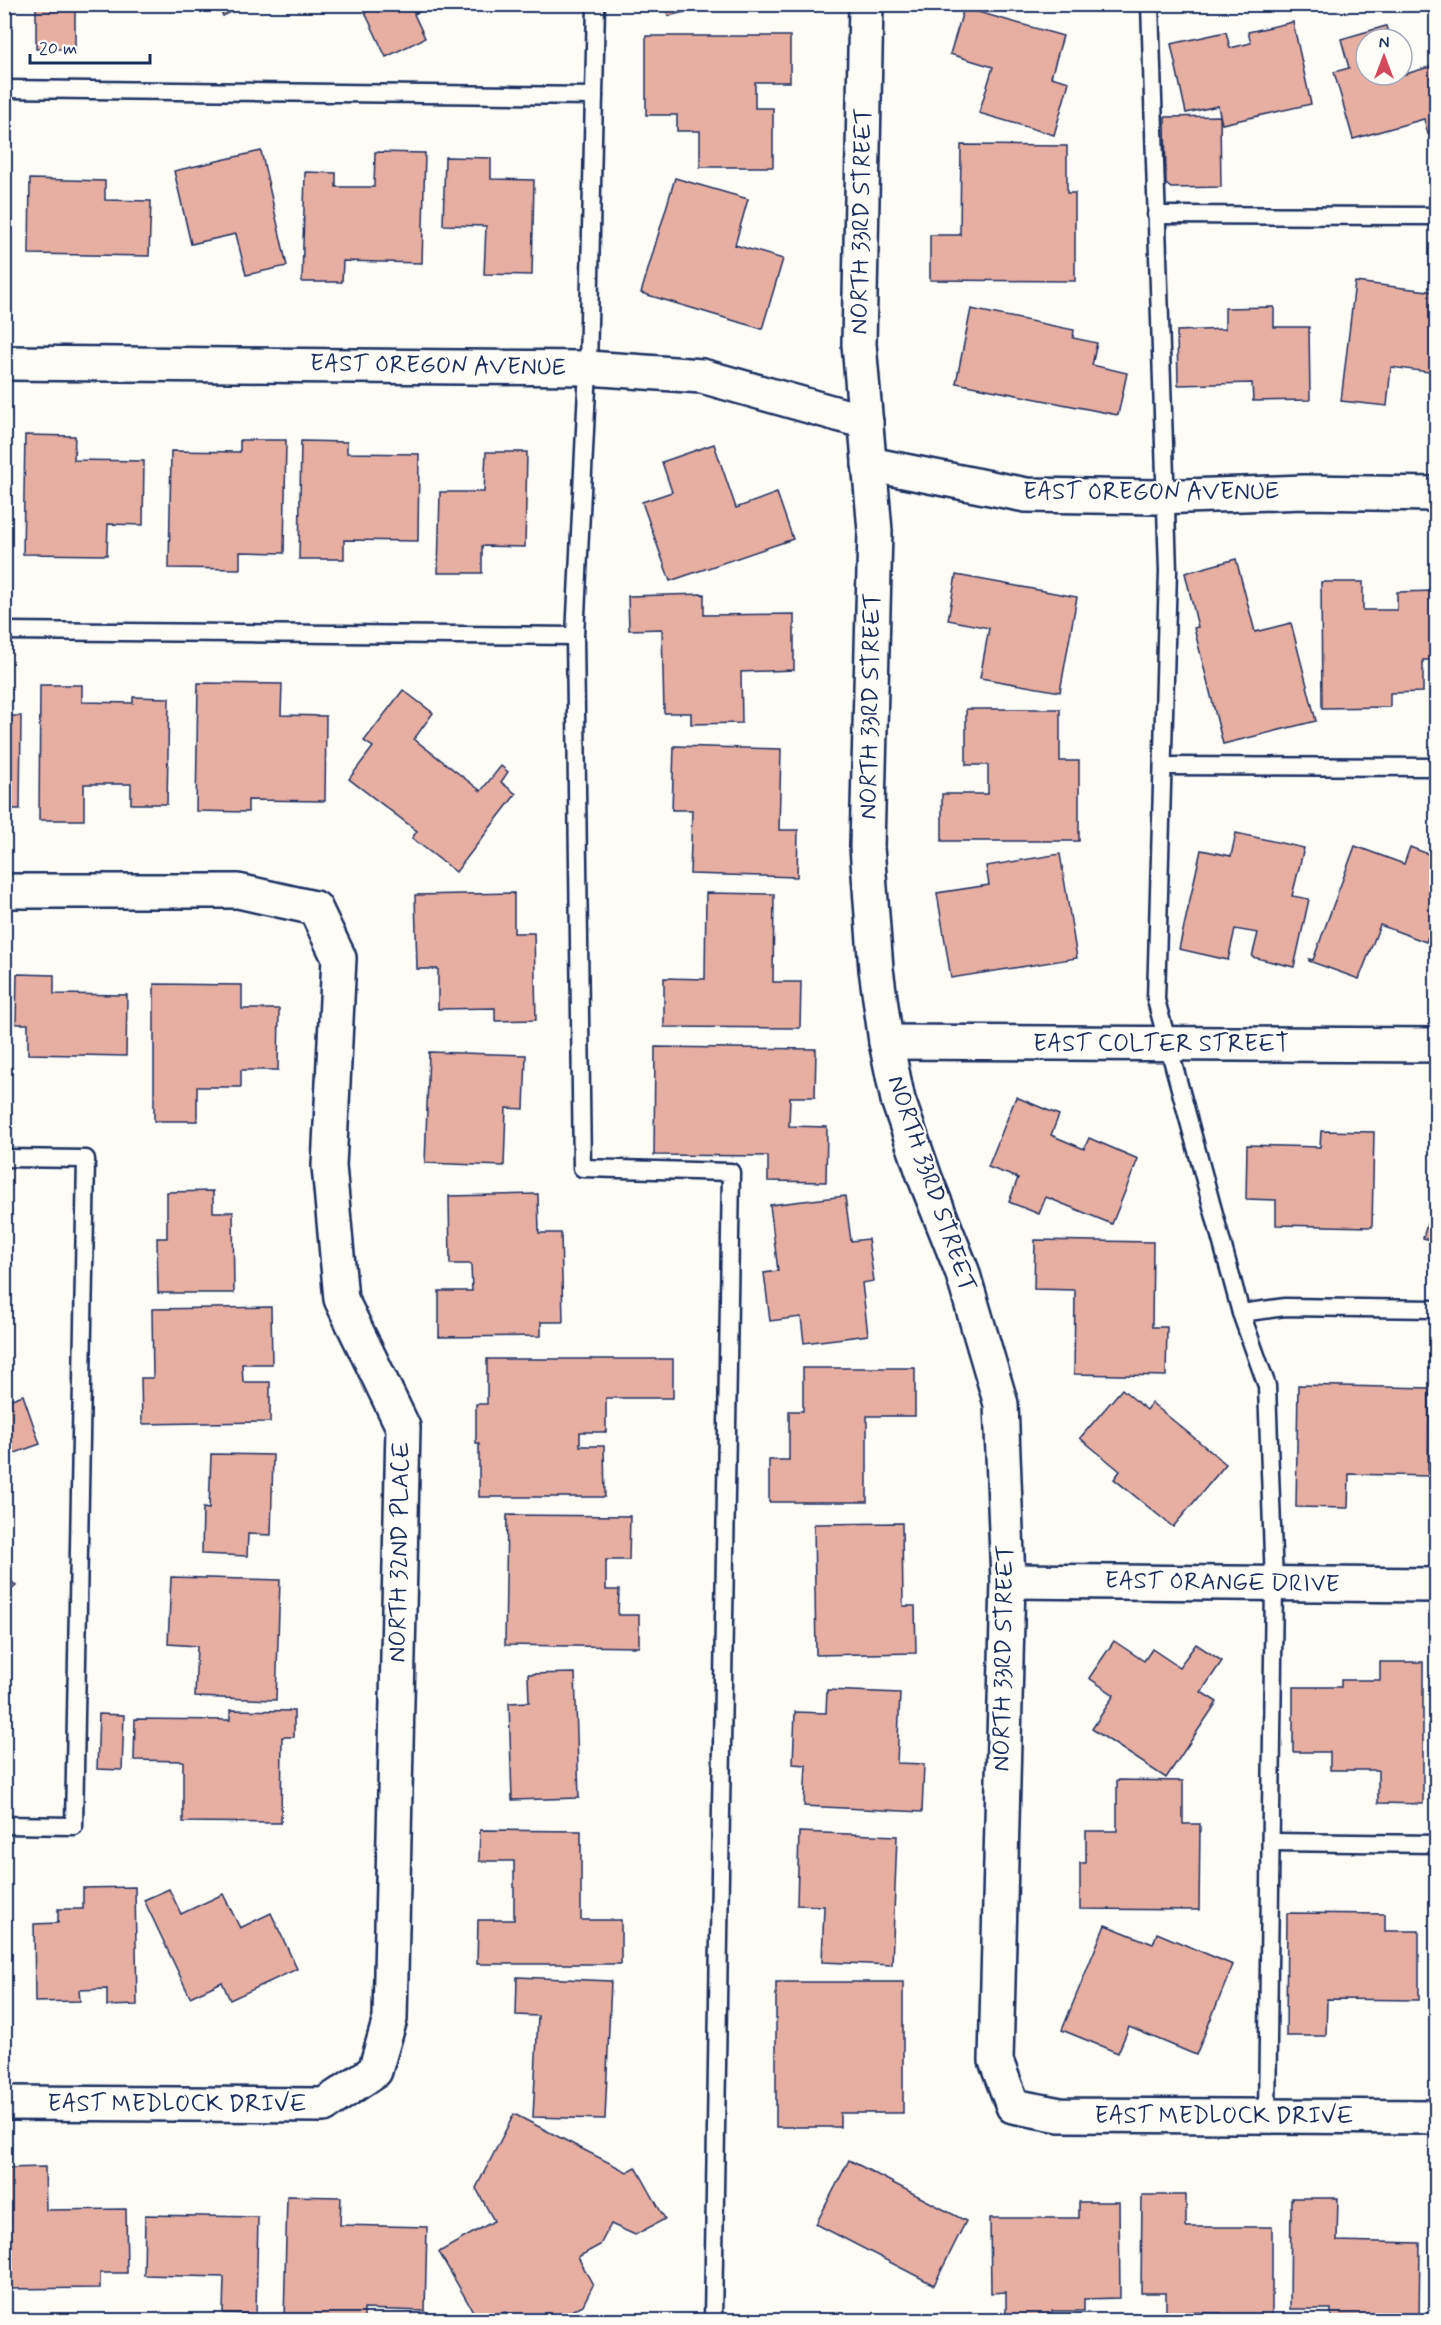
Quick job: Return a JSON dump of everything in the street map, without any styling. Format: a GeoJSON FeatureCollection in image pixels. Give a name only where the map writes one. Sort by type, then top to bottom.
{"type":"FeatureCollection","features":[{"type":"Feature","properties":{"kind":"street","name":"NORTH 33RD STREET"},"geometry":{"type":"LineString","coordinates":[[866,4],[859,344],[874,531],[867,847],[876,969],[886,1042],[898,1100],[925,1178],[962,1271],[1001,1404],[1008,1581],[996,2061],[1012,2106]]}},
{"type":"Feature","properties":{"kind":"street","name":"EAST OREGON AVENUE"},"geometry":{"type":"LineString","coordinates":[[4,363],[588,368],[702,376],[866,422]]}},
{"type":"Feature","properties":{"kind":"street","name":"EAST OREGON AVENUE"},"geometry":{"type":"LineString","coordinates":[[869,464],[1026,495],[1165,496],[1304,492],[1437,494]]}},
{"type":"Feature","properties":{"kind":"street","name":"NORTH 32ND PLACE"},"geometry":{"type":"LineString","coordinates":[[4,891],[238,891],[315,908],[339,958],[329,1166],[341,1299],[403,1427],[390,2019],[375,2071]]}},
{"type":"Feature","properties":{"kind":"street","name":"EAST COLTER STREET"},"geometry":{"type":"LineString","coordinates":[[886,1042],[1437,1045]]}},
{"type":"Feature","properties":{"kind":"street","name":"EAST ORANGE DRIVE"},"geometry":{"type":"LineString","coordinates":[[1008,1581],[1437,1586]]}},
{"type":"Feature","properties":{"kind":"street","name":"EAST MEDLOCK DRIVE"},"geometry":{"type":"LineString","coordinates":[[4,2103],[324,2105],[375,2071]]}},
{"type":"Feature","properties":{"kind":"street","name":"EAST MEDLOCK DRIVE"},"geometry":{"type":"LineString","coordinates":[[1012,2106],[1060,2115],[1437,2117]]}},
{"type":"Feature","properties":{"kind":"lane"},"geometry":{"type":"LineString","coordinates":[[596,4],[588,368],[574,636],[582,1168],[731,1173],[713,2320]]}},
{"type":"Feature","properties":{"kind":"lane"},"geometry":{"type":"LineString","coordinates":[[1150,4],[1168,571],[1156,1000],[1170,1044],[1241,1313],[1268,1386],[1274,1584],[1268,2116]]}},
{"type":"Feature","properties":{"kind":"lane"},"geometry":{"type":"LineString","coordinates":[[4,89],[594,96]]}},
{"type":"Feature","properties":{"kind":"lane"},"geometry":{"type":"LineString","coordinates":[[1156,215],[1437,216]]}},
{"type":"Feature","properties":{"kind":"lane"},"geometry":{"type":"LineString","coordinates":[[4,631],[574,636]]}},
{"type":"Feature","properties":{"kind":"lane"},"geometry":{"type":"LineString","coordinates":[[1163,766],[1437,767]]}},
{"type":"Feature","properties":{"kind":"lane"},"geometry":{"type":"LineString","coordinates":[[4,1158],[86,1159],[74,1826],[4,1825]]}},
{"type":"Feature","properties":{"kind":"lane"},"geometry":{"type":"LineString","coordinates":[[1241,1313],[1285,1307],[1437,1309]]}},
{"type":"Feature","properties":{"kind":"lane"},"geometry":{"type":"LineString","coordinates":[[1271,1842],[1437,1844]]}},
{"type":"Feature","properties":{"kind":"building"},"geometry":{"type":"Polygon","coordinates":[[[36,4],[115,5],[75,5],[75,49],[36,49],[36,4]]]}},
{"type":"Feature","properties":{"kind":"building"},"geometry":{"type":"Polygon","coordinates":[[[217,4],[247,4],[223,16],[217,4]]]}},
{"type":"Feature","properties":{"kind":"building"},"geometry":{"type":"Polygon","coordinates":[[[361,4],[435,4],[414,14],[425,38],[386,57],[361,4]]]}},
{"type":"Feature","properties":{"kind":"building"},"geometry":{"type":"Polygon","coordinates":[[[665,4],[717,4],[668,16],[665,4]]]}},
{"type":"Feature","properties":{"kind":"building"},"geometry":{"type":"Polygon","coordinates":[[[964,8],[1063,36],[1051,77],[1069,82],[1054,135],[979,113],[993,67],[950,54],[964,8]]]}},
{"type":"Feature","properties":{"kind":"building"},"geometry":{"type":"Polygon","coordinates":[[[1293,22],[1311,104],[1222,124],[1218,106],[1186,113],[1171,44],[1226,32],[1230,48],[1251,43],[1248,32],[1293,22]]]}},
{"type":"Feature","properties":{"kind":"building"},"geometry":{"type":"Polygon","coordinates":[[[1354,35],[1354,87],[1414,87],[1414,71],[1436,65],[1436,132],[1428,134],[1424,119],[1353,139],[1334,72],[1349,68],[1341,39],[1354,35]]]}},
{"type":"Feature","properties":{"kind":"building"},"geometry":{"type":"Polygon","coordinates":[[[646,36],[790,36],[790,82],[755,82],[755,108],[773,108],[773,167],[700,167],[700,131],[677,131],[677,115],[646,115],[646,36]]]}},
{"type":"Feature","properties":{"kind":"building"},"geometry":{"type":"Polygon","coordinates":[[[1220,116],[1221,187],[1171,188],[1166,184],[1165,117],[1220,116]]]}},
{"type":"Feature","properties":{"kind":"building"},"geometry":{"type":"Polygon","coordinates":[[[961,145],[1067,146],[1067,193],[1075,193],[1075,281],[930,280],[930,235],[960,235],[961,145]]]}},
{"type":"Feature","properties":{"kind":"building"},"geometry":{"type":"Polygon","coordinates":[[[261,151],[287,266],[246,275],[236,234],[191,244],[174,171],[261,151]]]}},
{"type":"Feature","properties":{"kind":"building"},"geometry":{"type":"Polygon","coordinates":[[[375,152],[425,153],[422,263],[343,261],[342,282],[302,282],[305,172],[336,173],[336,187],[374,187],[375,152]]]}},
{"type":"Feature","properties":{"kind":"building"},"geometry":{"type":"Polygon","coordinates":[[[4,155],[6,155],[7,280],[4,280],[4,155]]]}},
{"type":"Feature","properties":{"kind":"building"},"geometry":{"type":"Polygon","coordinates":[[[445,157],[491,158],[491,179],[534,180],[532,275],[484,274],[486,226],[443,225],[445,157]]]}},
{"type":"Feature","properties":{"kind":"building"},"geometry":{"type":"Polygon","coordinates":[[[675,178],[748,199],[735,245],[783,259],[762,329],[641,293],[675,178]]]}},
{"type":"Feature","properties":{"kind":"building"},"geometry":{"type":"Polygon","coordinates":[[[30,179],[105,181],[105,200],[151,201],[149,256],[29,254],[30,179]]]}},
{"type":"Feature","properties":{"kind":"building"},"geometry":{"type":"Polygon","coordinates":[[[1355,282],[1436,292],[1436,373],[1391,367],[1387,406],[1341,401],[1355,282]]]}},
{"type":"Feature","properties":{"kind":"building"},"geometry":{"type":"Polygon","coordinates":[[[1274,307],[1274,327],[1309,327],[1310,400],[1253,401],[1252,383],[1178,385],[1177,331],[1225,329],[1225,308],[1274,307]]]}},
{"type":"Feature","properties":{"kind":"building"},"geometry":{"type":"Polygon","coordinates":[[[971,309],[1074,330],[1073,338],[1097,343],[1092,365],[1127,373],[1118,415],[956,383],[971,309]]]}},
{"type":"Feature","properties":{"kind":"building"},"geometry":{"type":"Polygon","coordinates":[[[25,435],[75,436],[74,460],[144,461],[143,525],[108,524],[107,555],[23,554],[25,435]]]}},
{"type":"Feature","properties":{"kind":"building"},"geometry":{"type":"Polygon","coordinates":[[[240,440],[286,440],[284,553],[240,552],[240,569],[169,568],[171,451],[240,452],[240,440]]]}},
{"type":"Feature","properties":{"kind":"building"},"geometry":{"type":"Polygon","coordinates":[[[301,441],[347,442],[347,453],[419,454],[418,541],[344,540],[344,559],[299,559],[301,441]]]}},
{"type":"Feature","properties":{"kind":"building"},"geometry":{"type":"Polygon","coordinates":[[[714,444],[736,508],[777,493],[793,539],[670,581],[642,502],[672,492],[662,462],[714,444]]]}},
{"type":"Feature","properties":{"kind":"building"},"geometry":{"type":"Polygon","coordinates":[[[486,452],[527,452],[525,547],[482,546],[482,573],[438,573],[440,492],[484,492],[486,452]]]}},
{"type":"Feature","properties":{"kind":"building"},"geometry":{"type":"Polygon","coordinates":[[[1236,559],[1255,632],[1291,623],[1316,721],[1223,744],[1194,628],[1198,627],[1185,573],[1236,559]]]}},
{"type":"Feature","properties":{"kind":"building"},"geometry":{"type":"Polygon","coordinates":[[[956,575],[1077,597],[1060,692],[980,678],[989,628],[948,620],[956,575]]]}},
{"type":"Feature","properties":{"kind":"building"},"geometry":{"type":"Polygon","coordinates":[[[1321,582],[1363,582],[1363,610],[1397,610],[1397,592],[1436,591],[1436,660],[1423,660],[1423,692],[1390,693],[1390,707],[1322,708],[1321,582]]]}},
{"type":"Feature","properties":{"kind":"building"},"geometry":{"type":"Polygon","coordinates":[[[4,584],[9,585],[9,619],[4,619],[4,584]]]}},
{"type":"Feature","properties":{"kind":"building"},"geometry":{"type":"Polygon","coordinates":[[[704,594],[704,615],[794,614],[794,670],[741,672],[742,723],[691,724],[691,713],[664,713],[662,629],[629,630],[628,596],[704,594]]]}},
{"type":"Feature","properties":{"kind":"building"},"geometry":{"type":"Polygon","coordinates":[[[198,683],[282,684],[281,715],[326,716],[325,801],[248,800],[248,812],[196,811],[198,683]]]}},
{"type":"Feature","properties":{"kind":"building"},"geometry":{"type":"Polygon","coordinates":[[[40,685],[82,685],[82,702],[133,703],[133,697],[169,698],[167,804],[131,804],[131,784],[84,784],[84,820],[39,820],[40,685]]]}},
{"type":"Feature","properties":{"kind":"building"},"geometry":{"type":"Polygon","coordinates":[[[403,690],[433,713],[414,739],[481,791],[501,766],[508,772],[501,782],[516,794],[456,872],[412,838],[417,831],[349,779],[373,747],[364,741],[403,690]]]}},
{"type":"Feature","properties":{"kind":"building"},"geometry":{"type":"Polygon","coordinates":[[[966,709],[1060,709],[1060,761],[1079,761],[1079,841],[942,841],[942,794],[988,794],[988,765],[966,765],[966,709]]]}},
{"type":"Feature","properties":{"kind":"building"},"geometry":{"type":"Polygon","coordinates":[[[4,716],[21,716],[20,809],[4,809],[4,716]]]}},
{"type":"Feature","properties":{"kind":"building"},"geometry":{"type":"Polygon","coordinates":[[[674,746],[781,749],[779,830],[798,830],[797,877],[690,874],[692,810],[672,810],[674,746]]]}},
{"type":"Feature","properties":{"kind":"building"},"geometry":{"type":"Polygon","coordinates":[[[1236,833],[1304,848],[1292,896],[1309,899],[1294,967],[1252,957],[1258,933],[1235,929],[1228,960],[1179,949],[1201,850],[1231,856],[1236,833]]]}},
{"type":"Feature","properties":{"kind":"building"},"geometry":{"type":"Polygon","coordinates":[[[1355,846],[1404,864],[1410,847],[1436,857],[1436,871],[1433,879],[1436,881],[1436,914],[1426,942],[1380,925],[1359,979],[1309,961],[1309,959],[1313,960],[1355,846]]]}},
{"type":"Feature","properties":{"kind":"building"},"geometry":{"type":"Polygon","coordinates":[[[1060,854],[1077,958],[951,978],[937,893],[989,885],[986,866],[1060,854]]]}},
{"type":"Feature","properties":{"kind":"building"},"geometry":{"type":"Polygon","coordinates":[[[514,893],[514,933],[534,933],[536,1020],[495,1021],[495,1008],[438,1009],[438,969],[417,969],[415,895],[514,893]]]}},
{"type":"Feature","properties":{"kind":"building"},"geometry":{"type":"Polygon","coordinates":[[[706,893],[774,894],[773,982],[801,982],[800,1028],[664,1027],[664,978],[705,979],[706,893]]]}},
{"type":"Feature","properties":{"kind":"building"},"geometry":{"type":"Polygon","coordinates":[[[17,974],[54,975],[54,994],[127,995],[126,1056],[28,1054],[28,1024],[16,1024],[17,974]]]}},
{"type":"Feature","properties":{"kind":"building"},"geometry":{"type":"Polygon","coordinates":[[[154,984],[242,985],[242,1009],[279,1009],[278,1070],[241,1070],[241,1087],[197,1087],[197,1121],[154,1121],[154,984]]]}},
{"type":"Feature","properties":{"kind":"building"},"geometry":{"type":"Polygon","coordinates":[[[655,1047],[816,1049],[815,1097],[790,1097],[789,1126],[827,1127],[826,1182],[768,1181],[768,1156],[654,1155],[655,1047]]]}},
{"type":"Feature","properties":{"kind":"building"},"geometry":{"type":"Polygon","coordinates":[[[429,1052],[526,1055],[524,1109],[506,1108],[504,1166],[425,1163],[429,1052]]]}},
{"type":"Feature","properties":{"kind":"building"},"geometry":{"type":"Polygon","coordinates":[[[1016,1097],[1059,1115],[1051,1135],[1084,1149],[1089,1138],[1138,1159],[1112,1224],[1046,1197],[1039,1214],[1009,1202],[1018,1178],[988,1167],[1016,1097]]]}},
{"type":"Feature","properties":{"kind":"building"},"geometry":{"type":"Polygon","coordinates":[[[1321,1131],[1374,1132],[1372,1227],[1276,1225],[1276,1200],[1246,1199],[1247,1145],[1320,1147],[1321,1131]]]}},
{"type":"Feature","properties":{"kind":"building"},"geometry":{"type":"Polygon","coordinates":[[[213,1191],[213,1212],[233,1212],[234,1293],[158,1293],[157,1238],[167,1238],[167,1192],[213,1191]]]}},
{"type":"Feature","properties":{"kind":"building"},"geometry":{"type":"Polygon","coordinates":[[[1436,1192],[1436,1242],[1423,1238],[1436,1192]]]}},
{"type":"Feature","properties":{"kind":"building"},"geometry":{"type":"Polygon","coordinates":[[[538,1194],[539,1233],[561,1233],[563,1322],[541,1322],[541,1336],[439,1337],[439,1291],[472,1291],[471,1264],[450,1264],[449,1196],[538,1194]]]}},
{"type":"Feature","properties":{"kind":"building"},"geometry":{"type":"Polygon","coordinates":[[[845,1196],[851,1241],[868,1239],[874,1281],[862,1283],[868,1335],[804,1343],[801,1317],[770,1321],[764,1273],[778,1271],[770,1205],[845,1196]]]}},
{"type":"Feature","properties":{"kind":"building"},"geometry":{"type":"Polygon","coordinates":[[[1035,1240],[1153,1242],[1152,1327],[1167,1327],[1166,1376],[1074,1374],[1075,1290],[1034,1289],[1035,1240]]]}},
{"type":"Feature","properties":{"kind":"building"},"geometry":{"type":"Polygon","coordinates":[[[271,1307],[272,1364],[242,1364],[243,1382],[270,1382],[270,1422],[142,1424],[141,1378],[153,1378],[152,1309],[271,1307]]]}},
{"type":"Feature","properties":{"kind":"building"},"geometry":{"type":"Polygon","coordinates":[[[487,1359],[673,1359],[673,1398],[606,1398],[606,1432],[580,1432],[580,1446],[604,1446],[605,1497],[479,1497],[476,1404],[487,1404],[487,1359]]]}},
{"type":"Feature","properties":{"kind":"building"},"geometry":{"type":"Polygon","coordinates":[[[803,1368],[915,1368],[915,1416],[867,1416],[867,1502],[769,1502],[769,1460],[789,1460],[789,1411],[803,1411],[803,1368]]]}},
{"type":"Feature","properties":{"kind":"building"},"geometry":{"type":"Polygon","coordinates":[[[1298,1385],[1429,1388],[1428,1476],[1349,1474],[1348,1508],[1296,1507],[1298,1385]]]}},
{"type":"Feature","properties":{"kind":"building"},"geometry":{"type":"Polygon","coordinates":[[[1122,1389],[1147,1410],[1152,1403],[1226,1464],[1173,1527],[1114,1479],[1120,1471],[1080,1438],[1122,1389]]]}},
{"type":"Feature","properties":{"kind":"building"},"geometry":{"type":"Polygon","coordinates":[[[23,1395],[40,1444],[4,1457],[4,1396],[6,1401],[23,1395]]]}},
{"type":"Feature","properties":{"kind":"building"},"geometry":{"type":"Polygon","coordinates":[[[211,1454],[273,1455],[271,1535],[248,1534],[247,1556],[202,1554],[203,1508],[209,1509],[211,1454]]]}},
{"type":"Feature","properties":{"kind":"building"},"geometry":{"type":"Polygon","coordinates":[[[507,1515],[630,1516],[629,1560],[606,1560],[606,1590],[619,1590],[618,1615],[639,1615],[639,1647],[505,1645],[507,1515]]]}},
{"type":"Feature","properties":{"kind":"building"},"geometry":{"type":"Polygon","coordinates":[[[902,1523],[903,1606],[915,1606],[916,1653],[816,1655],[814,1524],[902,1523]]]}},
{"type":"Feature","properties":{"kind":"building"},"geometry":{"type":"Polygon","coordinates":[[[4,1574],[16,1586],[4,1596],[4,1574]]]}},
{"type":"Feature","properties":{"kind":"building"},"geometry":{"type":"Polygon","coordinates":[[[171,1577],[280,1580],[276,1700],[195,1697],[197,1646],[168,1644],[171,1577]]]}},
{"type":"Feature","properties":{"kind":"building"},"geometry":{"type":"Polygon","coordinates":[[[1114,1641],[1144,1661],[1152,1649],[1179,1667],[1196,1644],[1222,1661],[1201,1692],[1217,1702],[1166,1778],[1092,1729],[1114,1695],[1089,1678],[1114,1641]]]}},
{"type":"Feature","properties":{"kind":"building"},"geometry":{"type":"Polygon","coordinates":[[[1380,1662],[1423,1662],[1423,1804],[1378,1803],[1378,1770],[1330,1770],[1330,1752],[1293,1752],[1293,1687],[1341,1687],[1341,1680],[1380,1680],[1380,1662]]]}},
{"type":"Feature","properties":{"kind":"building"},"geometry":{"type":"Polygon","coordinates":[[[575,1673],[579,1798],[512,1800],[509,1703],[529,1702],[528,1674],[575,1673]]]}},
{"type":"Feature","properties":{"kind":"building"},"geometry":{"type":"Polygon","coordinates":[[[827,1690],[900,1693],[897,1763],[924,1764],[922,1812],[804,1806],[806,1765],[793,1764],[795,1712],[826,1713],[827,1690]]]}},
{"type":"Feature","properties":{"kind":"building"},"geometry":{"type":"Polygon","coordinates":[[[230,1710],[294,1711],[294,1737],[282,1737],[281,1823],[183,1822],[183,1761],[134,1760],[135,1719],[230,1720],[230,1710]]]}},
{"type":"Feature","properties":{"kind":"building"},"geometry":{"type":"Polygon","coordinates":[[[99,1714],[124,1715],[122,1770],[97,1769],[99,1714]]]}},
{"type":"Feature","properties":{"kind":"building"},"geometry":{"type":"Polygon","coordinates":[[[1117,1780],[1183,1781],[1183,1824],[1200,1824],[1199,1910],[1080,1909],[1080,1863],[1086,1863],[1086,1831],[1117,1831],[1117,1780]]]}},
{"type":"Feature","properties":{"kind":"building"},"geometry":{"type":"Polygon","coordinates":[[[480,1830],[581,1831],[581,1920],[621,1920],[621,1964],[477,1964],[478,1920],[514,1920],[514,1861],[479,1861],[480,1830]]]}},
{"type":"Feature","properties":{"kind":"building"},"geometry":{"type":"Polygon","coordinates":[[[799,1832],[897,1836],[892,1965],[822,1962],[824,1906],[797,1905],[799,1832]]]}},
{"type":"Feature","properties":{"kind":"building"},"geometry":{"type":"Polygon","coordinates":[[[135,1887],[137,2005],[107,2006],[107,1989],[79,1990],[80,2001],[35,2002],[34,1924],[58,1923],[58,1909],[83,1909],[83,1888],[135,1887]]]}},
{"type":"Feature","properties":{"kind":"building"},"geometry":{"type":"Polygon","coordinates":[[[169,1889],[181,1914],[223,1894],[240,1928],[271,1913],[297,1969],[230,2000],[222,1982],[190,1997],[144,1900],[169,1889]]]}},
{"type":"Feature","properties":{"kind":"building"},"geometry":{"type":"Polygon","coordinates":[[[1287,1913],[1385,1914],[1385,1931],[1419,1931],[1419,2000],[1327,1999],[1326,2036],[1286,2036],[1287,1913]]]}},
{"type":"Feature","properties":{"kind":"building"},"geometry":{"type":"Polygon","coordinates":[[[1105,1925],[1153,1944],[1157,1933],[1233,1965],[1196,2055],[1129,2027],[1118,2053],[1062,2030],[1105,1925]]]}},
{"type":"Feature","properties":{"kind":"building"},"geometry":{"type":"Polygon","coordinates":[[[517,1977],[611,1981],[605,2119],[533,2117],[538,2016],[516,2015],[517,1977]]]}},
{"type":"Feature","properties":{"kind":"building"},"geometry":{"type":"Polygon","coordinates":[[[776,1982],[903,1982],[903,2113],[840,2113],[840,2127],[776,2127],[776,1982]]]}},
{"type":"Feature","properties":{"kind":"building"},"geometry":{"type":"Polygon","coordinates":[[[514,2114],[627,2172],[636,2167],[665,2219],[635,2235],[611,2224],[600,2245],[578,2257],[593,2285],[583,2305],[554,2320],[522,2320],[505,2312],[489,2320],[478,2320],[439,2252],[494,2221],[476,2188],[514,2114]]]}},
{"type":"Feature","properties":{"kind":"building"},"geometry":{"type":"Polygon","coordinates":[[[849,2160],[966,2221],[934,2285],[816,2224],[849,2160]]]}},
{"type":"Feature","properties":{"kind":"building"},"geometry":{"type":"Polygon","coordinates":[[[45,2167],[46,2210],[126,2209],[127,2273],[100,2273],[100,2288],[4,2289],[4,2168],[45,2167]]]}},
{"type":"Feature","properties":{"kind":"building"},"geometry":{"type":"Polygon","coordinates":[[[1142,2195],[1186,2195],[1186,2227],[1272,2227],[1272,2320],[1222,2320],[1222,2313],[1166,2312],[1166,2293],[1141,2293],[1142,2195]]]}},
{"type":"Feature","properties":{"kind":"building"},"geometry":{"type":"Polygon","coordinates":[[[287,2196],[341,2197],[340,2225],[427,2227],[425,2311],[364,2309],[364,2320],[284,2320],[287,2196]]]}},
{"type":"Feature","properties":{"kind":"building"},"geometry":{"type":"Polygon","coordinates":[[[1291,2198],[1338,2198],[1337,2241],[1420,2243],[1419,2320],[1331,2319],[1331,2309],[1290,2309],[1291,2198]]]}},
{"type":"Feature","properties":{"kind":"building"},"geometry":{"type":"Polygon","coordinates":[[[1079,2202],[1119,2202],[1120,2298],[1084,2299],[1084,2311],[1052,2311],[1052,2320],[1006,2320],[1006,2292],[991,2293],[990,2218],[1079,2218],[1079,2202]]]}},
{"type":"Feature","properties":{"kind":"building"},"geometry":{"type":"Polygon","coordinates":[[[145,2215],[258,2217],[256,2314],[223,2313],[224,2277],[144,2275],[145,2215]]]}}]}
